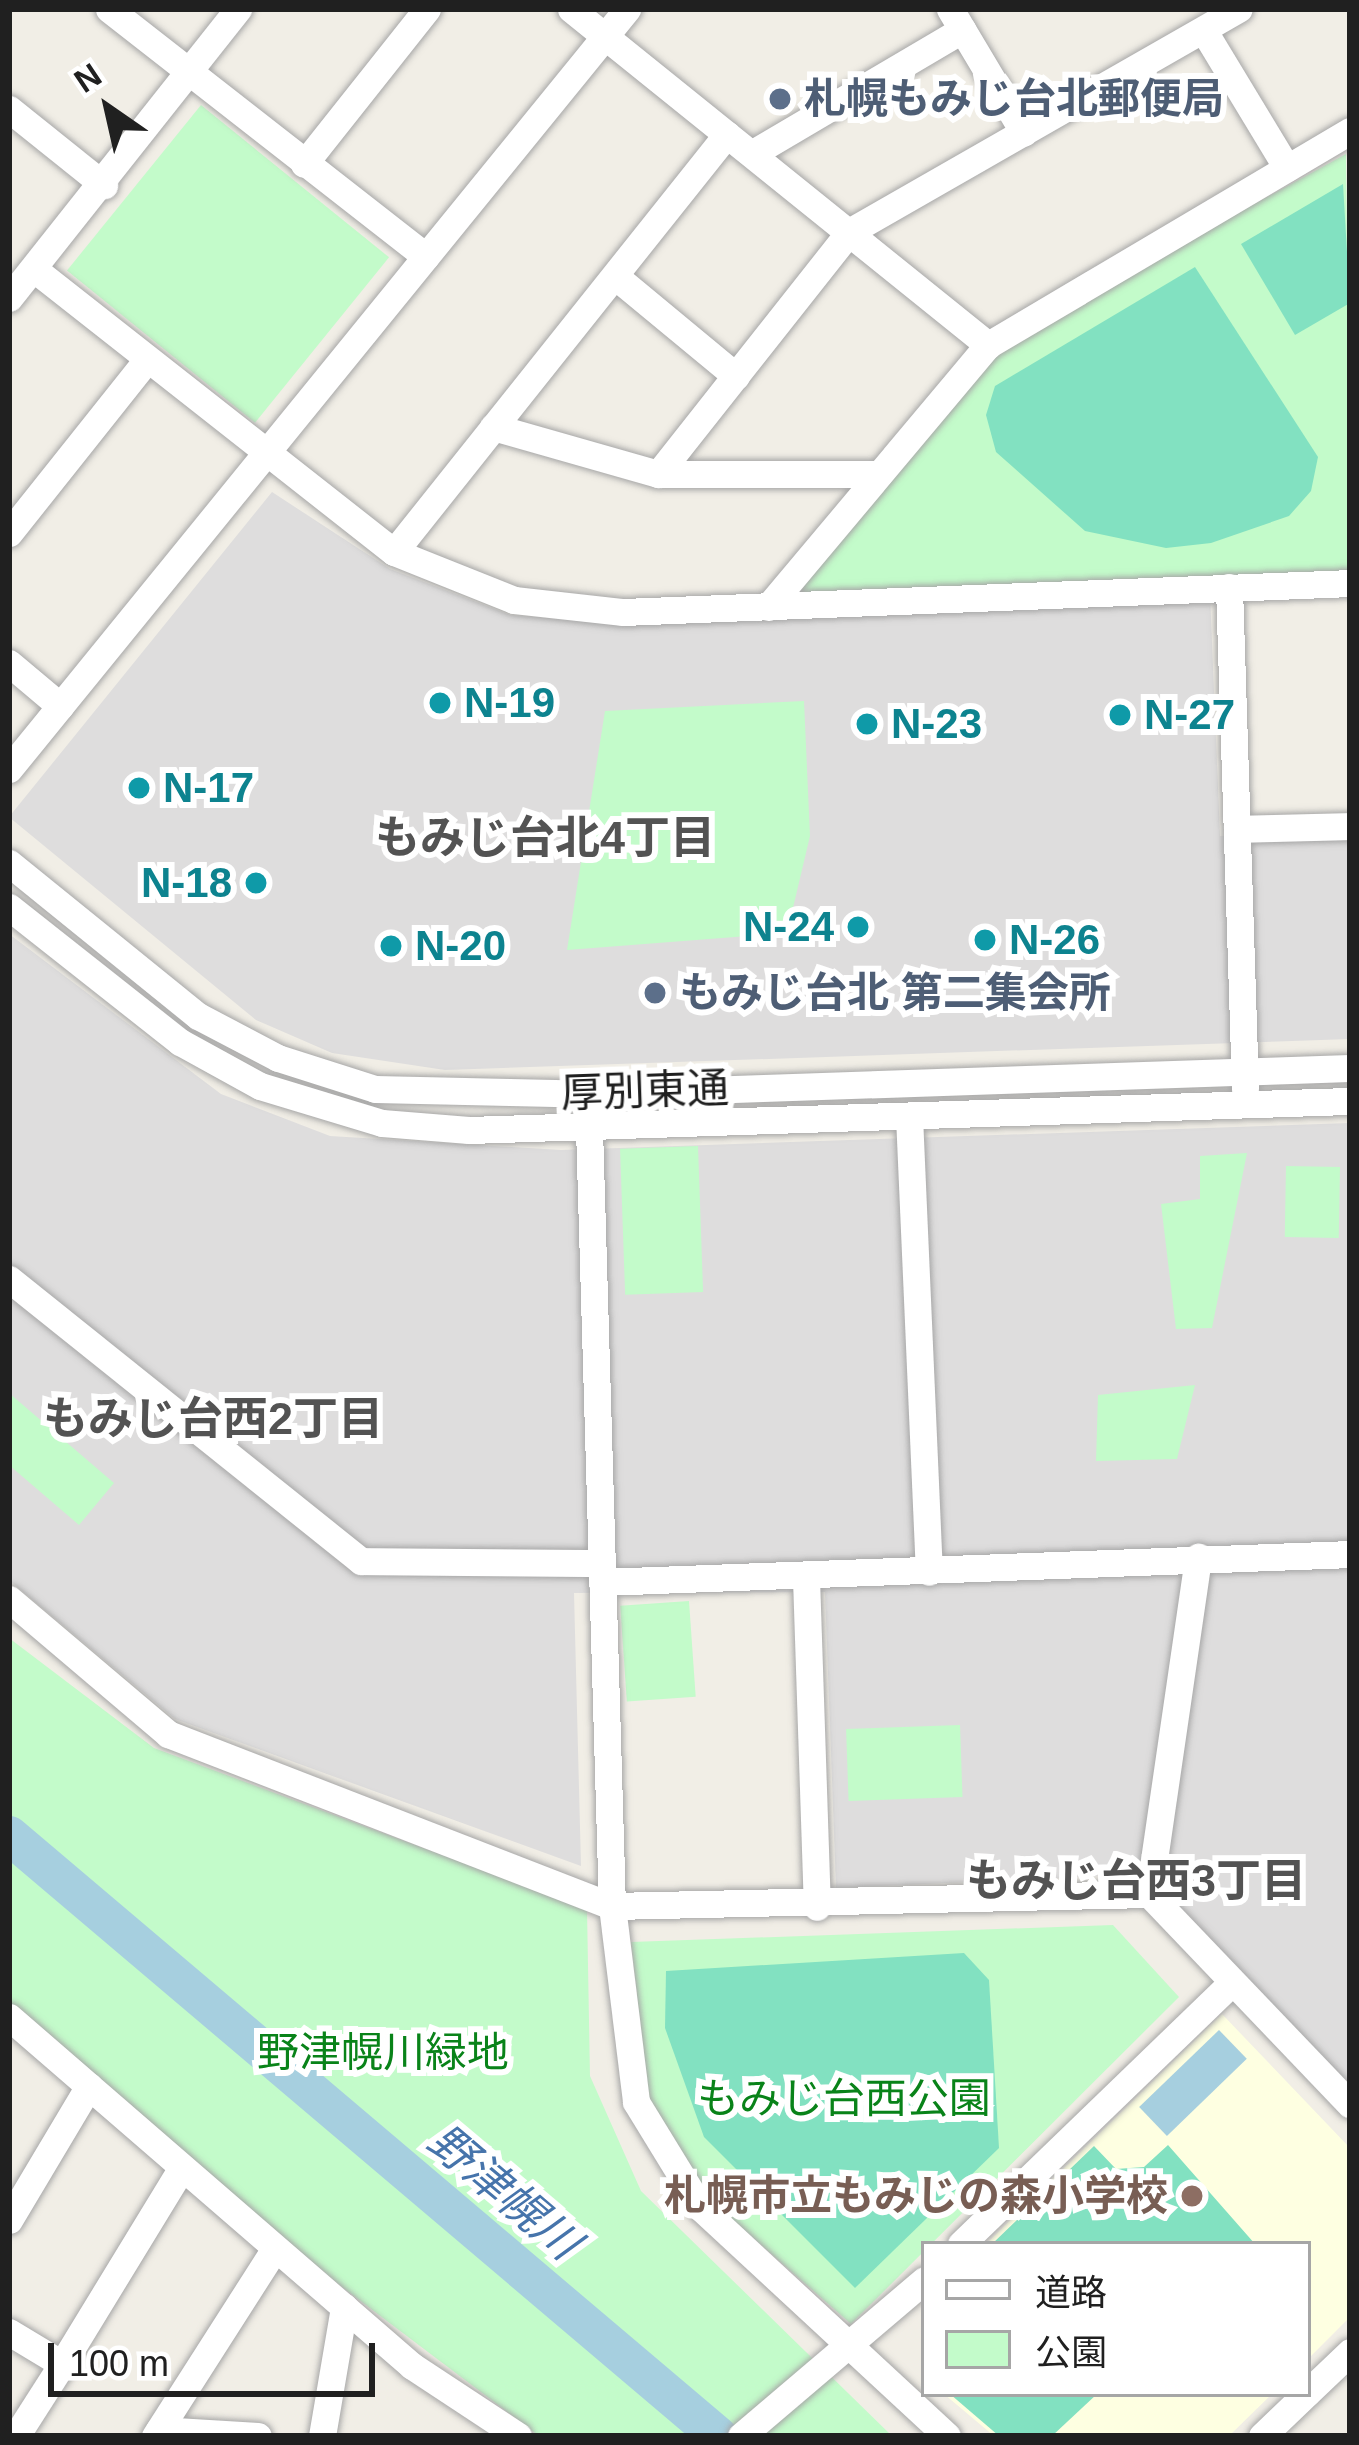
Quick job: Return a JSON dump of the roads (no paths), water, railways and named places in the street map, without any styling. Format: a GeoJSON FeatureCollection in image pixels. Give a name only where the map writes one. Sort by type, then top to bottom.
{"type":"FeatureCollection","features":[{"type":"Feature","properties":{"kind":"street"},"geometry":{"type":"LineString","coordinates":[[109,9],[425,257]]}},
{"type":"Feature","properties":{"kind":"street"},"geometry":{"type":"LineString","coordinates":[[9,298],[104,185],[238,9]]}},
{"type":"Feature","properties":{"kind":"street"},"geometry":{"type":"LineString","coordinates":[[304,164],[427,9]]}},
{"type":"Feature","properties":{"kind":"street"},"geometry":{"type":"LineString","coordinates":[[571,9],[988,344]]}},
{"type":"Feature","properties":{"kind":"street"},"geometry":{"type":"LineString","coordinates":[[9,769],[628,9]]}},
{"type":"Feature","properties":{"kind":"street"},"geometry":{"type":"LineString","coordinates":[[658,474],[849,232],[1239,9]]}},
{"type":"Feature","properties":{"kind":"street"},"geometry":{"type":"LineString","coordinates":[[753,153],[956,19],[1024,133]]}},
{"type":"Feature","properties":{"kind":"street"},"geometry":{"type":"LineString","coordinates":[[1204,31],[1287,168]]}},
{"type":"Feature","properties":{"kind":"street"},"geometry":{"type":"LineString","coordinates":[[9,109],[104,185]]}},
{"type":"Feature","properties":{"kind":"street"},"geometry":{"type":"LineString","coordinates":[[768,607],[988,344],[1350,132]]}},
{"type":"Feature","properties":{"kind":"street"},"geometry":{"type":"LineString","coordinates":[[394,552],[727,134]]}},
{"type":"Feature","properties":{"kind":"street"},"geometry":{"type":"LineString","coordinates":[[34,269],[394,552],[514,600],[623,612],[1350,583]]}},
{"type":"Feature","properties":{"kind":"street"},"geometry":{"type":"LineString","coordinates":[[615,276],[736,376]]}},
{"type":"Feature","properties":{"kind":"street"},"geometry":{"type":"LineString","coordinates":[[9,533],[146,361]]}},
{"type":"Feature","properties":{"kind":"street"},"geometry":{"type":"LineString","coordinates":[[493,427],[658,474],[879,474]]}},
{"type":"Feature","properties":{"kind":"street"},"geometry":{"type":"LineString","coordinates":[[1228,587],[1246,1105]]}},
{"type":"Feature","properties":{"kind":"street"},"geometry":{"type":"LineString","coordinates":[[9,663],[60,706]]}},
{"type":"Feature","properties":{"kind":"street"},"geometry":{"type":"LineString","coordinates":[[1237,829],[1350,826]]}},
{"type":"Feature","properties":{"kind":"street","name":"厚別東通"},"geometry":{"type":"LineString","coordinates":[[9,863],[198,1016],[278,1058],[375,1089],[588,1094],[1350,1068]]}},
{"type":"Feature","properties":{"kind":"street","name":"厚別東通"},"geometry":{"type":"LineString","coordinates":[[9,907],[180,1042],[260,1086],[382,1124],[590,1126],[1350,1101]]}},
{"type":"Feature","properties":{"kind":"street"},"geometry":{"type":"LineString","coordinates":[[588,1094],[612,1906],[636,2102],[701,2208],[849,2353],[947,2436]]}},
{"type":"Feature","properties":{"kind":"street"},"geometry":{"type":"LineString","coordinates":[[909,1117],[929,1572]]}},
{"type":"Feature","properties":{"kind":"street"},"geometry":{"type":"LineString","coordinates":[[9,1279],[361,1561],[806,1578],[1198,1557],[1350,1554]]}},
{"type":"Feature","properties":{"kind":"street"},"geometry":{"type":"LineString","coordinates":[[1149,1894],[1198,1557]]}},
{"type":"Feature","properties":{"kind":"street"},"geometry":{"type":"LineString","coordinates":[[806,1578],[817,1906]]}},
{"type":"Feature","properties":{"kind":"street"},"geometry":{"type":"LineString","coordinates":[[9,1598],[168,1734],[612,1906],[817,1906],[1149,1894],[1350,2104]]}},
{"type":"Feature","properties":{"kind":"street"},"geometry":{"type":"LineString","coordinates":[[964,2241],[1231,1983]]}},
{"type":"Feature","properties":{"kind":"street"},"geometry":{"type":"LineString","coordinates":[[9,2017],[274,2250],[518,2436]]}},
{"type":"Feature","properties":{"kind":"street"},"geometry":{"type":"LineString","coordinates":[[9,2220],[89,2086]]}},
{"type":"Feature","properties":{"kind":"street"},"geometry":{"type":"LineString","coordinates":[[16,2436],[181,2169]]}},
{"type":"Feature","properties":{"kind":"street"},"geometry":{"type":"LineString","coordinates":[[157,2433],[274,2250]]}},
{"type":"Feature","properties":{"kind":"street"},"geometry":{"type":"LineString","coordinates":[[741,2436],[849,2353],[921,2283]]}},
{"type":"Feature","properties":{"kind":"street"},"geometry":{"type":"LineString","coordinates":[[322,2436],[344,2307]]}},
{"type":"Feature","properties":{"kind":"street"},"geometry":{"type":"LineString","coordinates":[[9,2332],[62,2364]]}},
{"type":"Feature","properties":{"kind":"street"},"geometry":{"type":"LineString","coordinates":[[1311,2389],[1350,2352]]}},
{"type":"Feature","properties":{"kind":"street"},"geometry":{"type":"LineString","coordinates":[[1262,2436],[1303,2397]]}},
{"type":"Feature","properties":{"kind":"street"},"geometry":{"type":"LineString","coordinates":[[157,2433],[258,2436]]}},
{"type":"Feature","properties":{"kind":"water"},"geometry":{"type":"Polygon","coordinates":[[[1219,2030],[1247,2059],[1167,2136],[1139,2107],[1219,2030]]]}},
{"type":"Feature","properties":{"kind":"waterway","name":"野津幌川"},"geometry":{"type":"LineString","coordinates":[[9,1835],[718,2436]]}},
{"type":"Feature","properties":{"kind":"place","name":"札幌もみじ台北郵便局"},"geometry":{"type":"Point","coordinates":[780,99]}},
{"type":"Feature","properties":{"kind":"place","name":"N-19"},"geometry":{"type":"Point","coordinates":[440,703]}},
{"type":"Feature","properties":{"kind":"place","name":"N-27"},"geometry":{"type":"Point","coordinates":[1120,715]}},
{"type":"Feature","properties":{"kind":"place","name":"N-23"},"geometry":{"type":"Point","coordinates":[867,724]}},
{"type":"Feature","properties":{"kind":"place","name":"N-17"},"geometry":{"type":"Point","coordinates":[139,788]}},
{"type":"Feature","properties":{"kind":"place","name":"N-18"},"geometry":{"type":"Point","coordinates":[256,883]}},
{"type":"Feature","properties":{"kind":"place","name":"N-24"},"geometry":{"type":"Point","coordinates":[858,927]}},
{"type":"Feature","properties":{"kind":"place","name":"N-26"},"geometry":{"type":"Point","coordinates":[985,940]}},
{"type":"Feature","properties":{"kind":"place","name":"N-20"},"geometry":{"type":"Point","coordinates":[391,946]}},
{"type":"Feature","properties":{"kind":"place","name":"もみじ台北 第二集会所"},"geometry":{"type":"Point","coordinates":[655,993]}},
{"type":"Feature","properties":{"kind":"place","name":"札幌市立もみじの森小学校"},"geometry":{"type":"Point","coordinates":[1192,2196]}},
{"type":"Feature","properties":{"kind":"district","name":"もみじ台北4丁目"},"geometry":{"type":"Point","coordinates":[545,838]}},
{"type":"Feature","properties":{"kind":"district","name":"もみじ台西2丁目"},"geometry":{"type":"Point","coordinates":[213,1419]}},
{"type":"Feature","properties":{"kind":"district","name":"もみじ台西3丁目"},"geometry":{"type":"Point","coordinates":[1136,1881]}},
{"type":"Feature","properties":{"kind":"park label","name":"野津幌川緑地"},"geometry":{"type":"Point","coordinates":[383,2053]}},
{"type":"Feature","properties":{"kind":"park label","name":"もみじ台西公園"},"geometry":{"type":"Point","coordinates":[844,2099]}}]}
